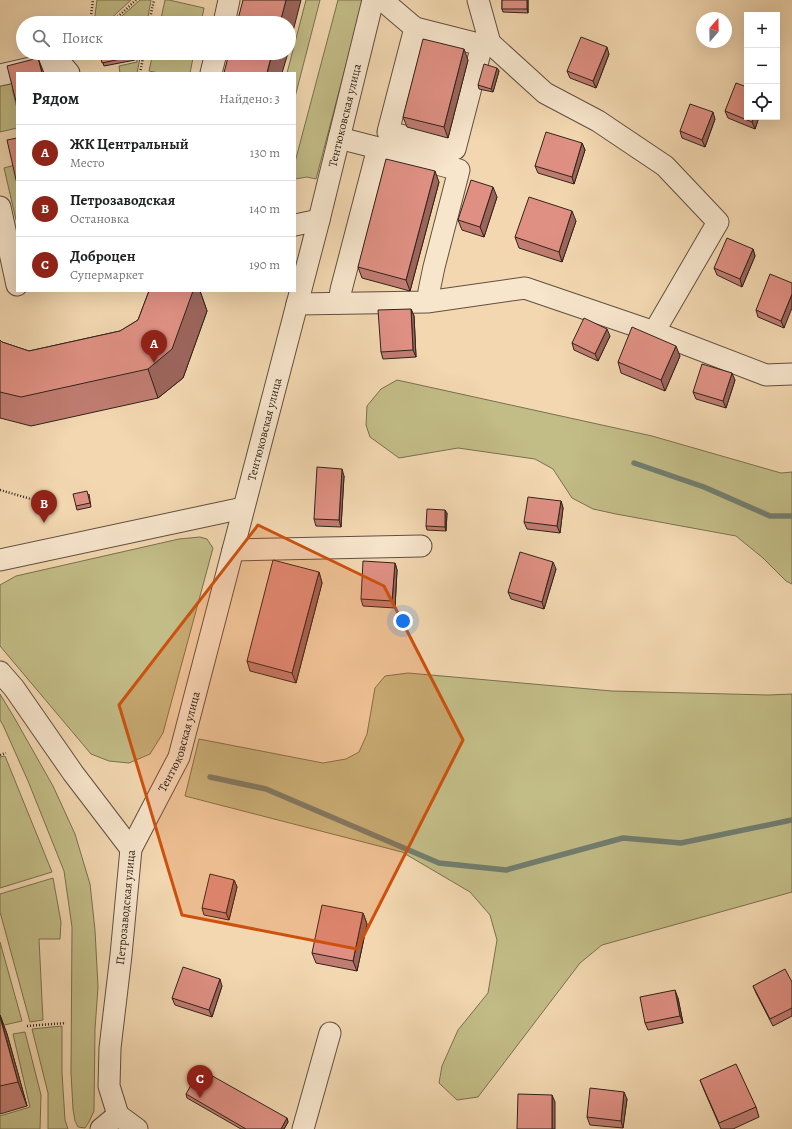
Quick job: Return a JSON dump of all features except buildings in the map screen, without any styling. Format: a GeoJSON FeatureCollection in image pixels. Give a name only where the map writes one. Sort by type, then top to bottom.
{"type":"FeatureCollection","features":[{"type":"Feature","properties":{"kind":"street"},"geometry":{"type":"LineString","coordinates":[[226,16],[229,0]]}},
{"type":"Feature","properties":{"kind":"street","name":"Тентюковская улица"},"geometry":{"type":"LineString","coordinates":[[131,849],[179,757],[319,220],[373,0]]}},
{"type":"Feature","properties":{"kind":"street"},"geometry":{"type":"LineString","coordinates":[[382,0],[414,28],[486,44],[545,93],[598,121],[665,166],[718,222],[654,332]]}},
{"type":"Feature","properties":{"kind":"street"},"geometry":{"type":"LineString","coordinates":[[414,28],[388,132],[455,149],[486,44],[478,0]]}},
{"type":"Feature","properties":{"kind":"street"},"geometry":{"type":"LineString","coordinates":[[211,72],[214,60]]}},
{"type":"Feature","properties":{"kind":"street"},"geometry":{"type":"LineString","coordinates":[[0,75],[53,63],[63,66],[68,72]]}},
{"type":"Feature","properties":{"kind":"street"},"geometry":{"type":"LineString","coordinates":[[339,138],[459,170],[428,291]]}},
{"type":"Feature","properties":{"kind":"street"},"geometry":{"type":"LineString","coordinates":[[339,303],[341,290],[378,148]]}},
{"type":"Feature","properties":{"kind":"street"},"geometry":{"type":"LineString","coordinates":[[0,207],[16,280]]}},
{"type":"Feature","properties":{"kind":"street"},"geometry":{"type":"LineString","coordinates":[[296,225],[319,220]]}},
{"type":"Feature","properties":{"kind":"street"},"geometry":{"type":"LineString","coordinates":[[0,288],[16,285]]}},
{"type":"Feature","properties":{"kind":"street"},"geometry":{"type":"LineString","coordinates":[[297,304],[427,302],[525,288],[654,332],[766,375],[792,374]]}},
{"type":"Feature","properties":{"kind":"street"},"geometry":{"type":"LineString","coordinates":[[0,560],[243,508]]}},
{"type":"Feature","properties":{"kind":"street"},"geometry":{"type":"LineString","coordinates":[[233,550],[421,546]]}},
{"type":"Feature","properties":{"kind":"street","name":"Петрозаводская улица"},"geometry":{"type":"LineString","coordinates":[[0,672],[14,688],[73,773],[131,849],[122,947],[110,1048],[110,1086],[118,1115]]}},
{"type":"Feature","properties":{"kind":"street"},"geometry":{"type":"LineString","coordinates":[[303,1129],[330,1033]]}},
{"type":"Feature","properties":{"kind":"street"},"geometry":{"type":"LineString","coordinates":[[101,1129],[118,1115],[137,1129]]}},
{"type":"Feature","properties":{"kind":"path"},"geometry":{"type":"LineString","coordinates":[[91,16],[93,0]]}},
{"type":"Feature","properties":{"kind":"path"},"geometry":{"type":"LineString","coordinates":[[119,16],[136,0]]}},
{"type":"Feature","properties":{"kind":"path"},"geometry":{"type":"LineString","coordinates":[[151,16],[154,0]]}},
{"type":"Feature","properties":{"kind":"path"},"geometry":{"type":"LineString","coordinates":[[140,72],[143,60]]}},
{"type":"Feature","properties":{"kind":"path"},"geometry":{"type":"LineString","coordinates":[[0,490],[38,501]]}},
{"type":"Feature","properties":{"kind":"path"},"geometry":{"type":"LineString","coordinates":[[0,754],[6,753]]}},
{"type":"Feature","properties":{"kind":"path"},"geometry":{"type":"LineString","coordinates":[[27,1026],[66,1023]]}},
{"type":"Feature","properties":{"kind":"highlighted area"},"geometry":{"type":"Polygon","coordinates":[[[258,525],[384,586],[463,740],[357,949],[182,915],[119,705],[258,525]]]}},
{"type":"Feature","properties":{"kind":"shaded area"},"geometry":{"type":"Polygon","coordinates":[[[97,0],[131,0],[114,16],[95,16],[97,0]]]}},
{"type":"Feature","properties":{"kind":"shaded area"},"geometry":{"type":"Polygon","coordinates":[[[140,0],[151,0],[148,16],[122,16],[140,0]]]}},
{"type":"Feature","properties":{"kind":"shaded area"},"geometry":{"type":"Polygon","coordinates":[[[165,0],[204,8],[202,16],[162,16],[165,0]]]}},
{"type":"Feature","properties":{"kind":"shaded area"},"geometry":{"type":"Polygon","coordinates":[[[306,0],[320,0],[296,93],[296,72],[287,72],[290,60],[296,60],[296,38],[306,0]]]}},
{"type":"Feature","properties":{"kind":"shaded area"},"geometry":{"type":"Polygon","coordinates":[[[338,0],[363,0],[316,179],[307,177],[296,179],[296,158],[338,0]]]}},
{"type":"Feature","properties":{"kind":"shaded area"},"geometry":{"type":"Polygon","coordinates":[[[137,60],[140,60],[137,72],[120,72],[119,66],[137,62],[137,60]]]}},
{"type":"Feature","properties":{"kind":"shaded area"},"geometry":{"type":"Polygon","coordinates":[[[151,60],[193,60],[190,72],[149,71],[151,60]]]}},
{"type":"Feature","properties":{"kind":"shaded area"},"geometry":{"type":"Polygon","coordinates":[[[16,80],[16,88],[12,89],[16,104],[16,128],[0,132],[0,84],[16,80]]]}},
{"type":"Feature","properties":{"kind":"shaded area"},"geometry":{"type":"Polygon","coordinates":[[[15,165],[16,220],[4,168],[15,165]]]}},
{"type":"Feature","properties":{"kind":"shaded area"},"geometry":{"type":"Polygon","coordinates":[[[397,380],[652,436],[781,473],[792,472],[792,584],[786,581],[763,558],[736,536],[593,509],[572,498],[553,469],[535,459],[458,448],[399,458],[370,437],[366,425],[367,406],[381,389],[397,380]]]}},
{"type":"Feature","properties":{"kind":"shaded area"},"geometry":{"type":"Polygon","coordinates":[[[200,537],[207,539],[213,548],[163,733],[150,754],[129,763],[109,761],[91,754],[0,646],[0,585],[16,576],[179,539],[200,537]]]}},
{"type":"Feature","properties":{"kind":"shaded area"},"geometry":{"type":"Polygon","coordinates":[[[408,673],[612,691],[768,695],[792,694],[792,892],[602,945],[580,963],[478,1097],[457,1100],[439,1083],[442,1066],[458,1030],[488,993],[497,940],[490,915],[470,892],[402,852],[185,796],[199,739],[323,763],[346,759],[359,752],[367,734],[375,688],[385,676],[408,673]]]}},
{"type":"Feature","properties":{"kind":"shaded area"},"geometry":{"type":"Polygon","coordinates":[[[0,694],[53,786],[75,834],[90,884],[95,930],[98,987],[95,1029],[94,1111],[85,1128],[78,1127],[75,1121],[73,1109],[71,1073],[72,927],[64,871],[28,781],[0,720],[0,694]]]}},
{"type":"Feature","properties":{"kind":"shaded area"},"geometry":{"type":"Polygon","coordinates":[[[5,756],[52,872],[0,888],[0,757],[5,756]]]}},
{"type":"Feature","properties":{"kind":"shaded area"},"geometry":{"type":"Polygon","coordinates":[[[53,878],[61,922],[60,939],[39,939],[43,1020],[30,1022],[0,912],[0,894],[53,878]]]}},
{"type":"Feature","properties":{"kind":"shaded area"},"geometry":{"type":"Polygon","coordinates":[[[0,942],[22,1021],[0,1026],[0,942]]]}},
{"type":"Feature","properties":{"kind":"shaded area"},"geometry":{"type":"Polygon","coordinates":[[[62,1026],[62,1073],[65,1120],[68,1129],[48,1129],[48,1093],[32,1029],[62,1026]]]}},
{"type":"Feature","properties":{"kind":"shaded area"},"geometry":{"type":"Polygon","coordinates":[[[25,1032],[41,1095],[40,1129],[0,1129],[0,1116],[30,1107],[13,1034],[25,1032]]]}},
{"type":"Feature","properties":{"kind":"waterway"},"geometry":{"type":"LineString","coordinates":[[634,463],[704,487],[770,516],[792,516]]}},
{"type":"Feature","properties":{"kind":"waterway"},"geometry":{"type":"LineString","coordinates":[[210,777],[266,789],[439,863],[506,870],[623,838],[681,843],[792,820]]}},
{"type":"Feature","properties":{"kind":"place","name":"ЖК Центральный"},"geometry":{"type":"Point","coordinates":[154,363]}},
{"type":"Feature","properties":{"kind":"place","name":"Петрозаводская"},"geometry":{"type":"Point","coordinates":[44,523]}},
{"type":"Feature","properties":{"kind":"place","name":"Доброцен"},"geometry":{"type":"Point","coordinates":[200,1098]}}]}
